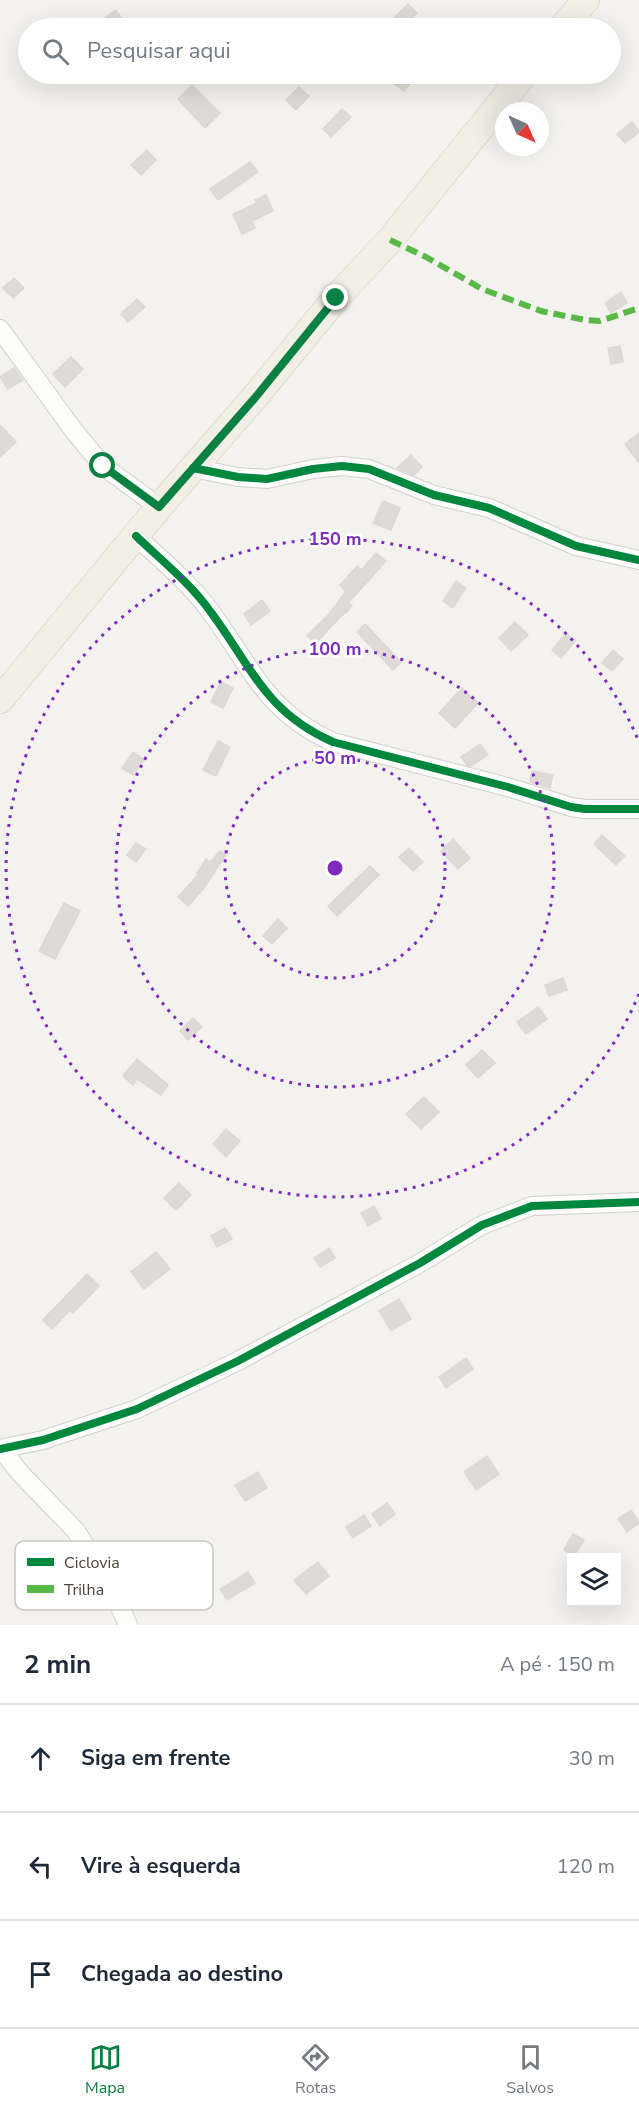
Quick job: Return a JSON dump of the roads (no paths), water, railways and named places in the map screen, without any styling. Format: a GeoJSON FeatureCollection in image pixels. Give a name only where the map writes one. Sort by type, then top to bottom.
{"type":"FeatureCollection","features":[{"type":"Feature","properties":{"kind":"main road"},"geometry":{"type":"LineString","coordinates":[[571,18],[586,0]]}},
{"type":"Feature","properties":{"kind":"main road"},"geometry":{"type":"LineString","coordinates":[[0,700],[159,507],[254,399],[336,298],[390,240],[516,84]]}},
{"type":"Feature","properties":{"kind":"street"},"geometry":{"type":"LineString","coordinates":[[0,329],[68,423],[103,466],[159,507]]}},
{"type":"Feature","properties":{"kind":"street"},"geometry":{"type":"LineString","coordinates":[[193,468],[238,477],[267,479],[342,466],[369,469],[434,495],[489,508],[576,546],[639,560]]}},
{"type":"Feature","properties":{"kind":"street"},"geometry":{"type":"LineString","coordinates":[[136,536],[210,609],[270,698],[310,732],[333,742],[508,787],[571,807],[639,808]]}},
{"type":"Feature","properties":{"kind":"street"},"geometry":{"type":"LineString","coordinates":[[82,1541],[76,1531],[0,1449],[43,1440],[137,1409],[238,1361],[420,1263],[482,1225],[522,1209],[532,1206],[639,1202]]}},
{"type":"Feature","properties":{"kind":"street"},"geometry":{"type":"LineString","coordinates":[[121,1610],[128,1625]]}}]}
